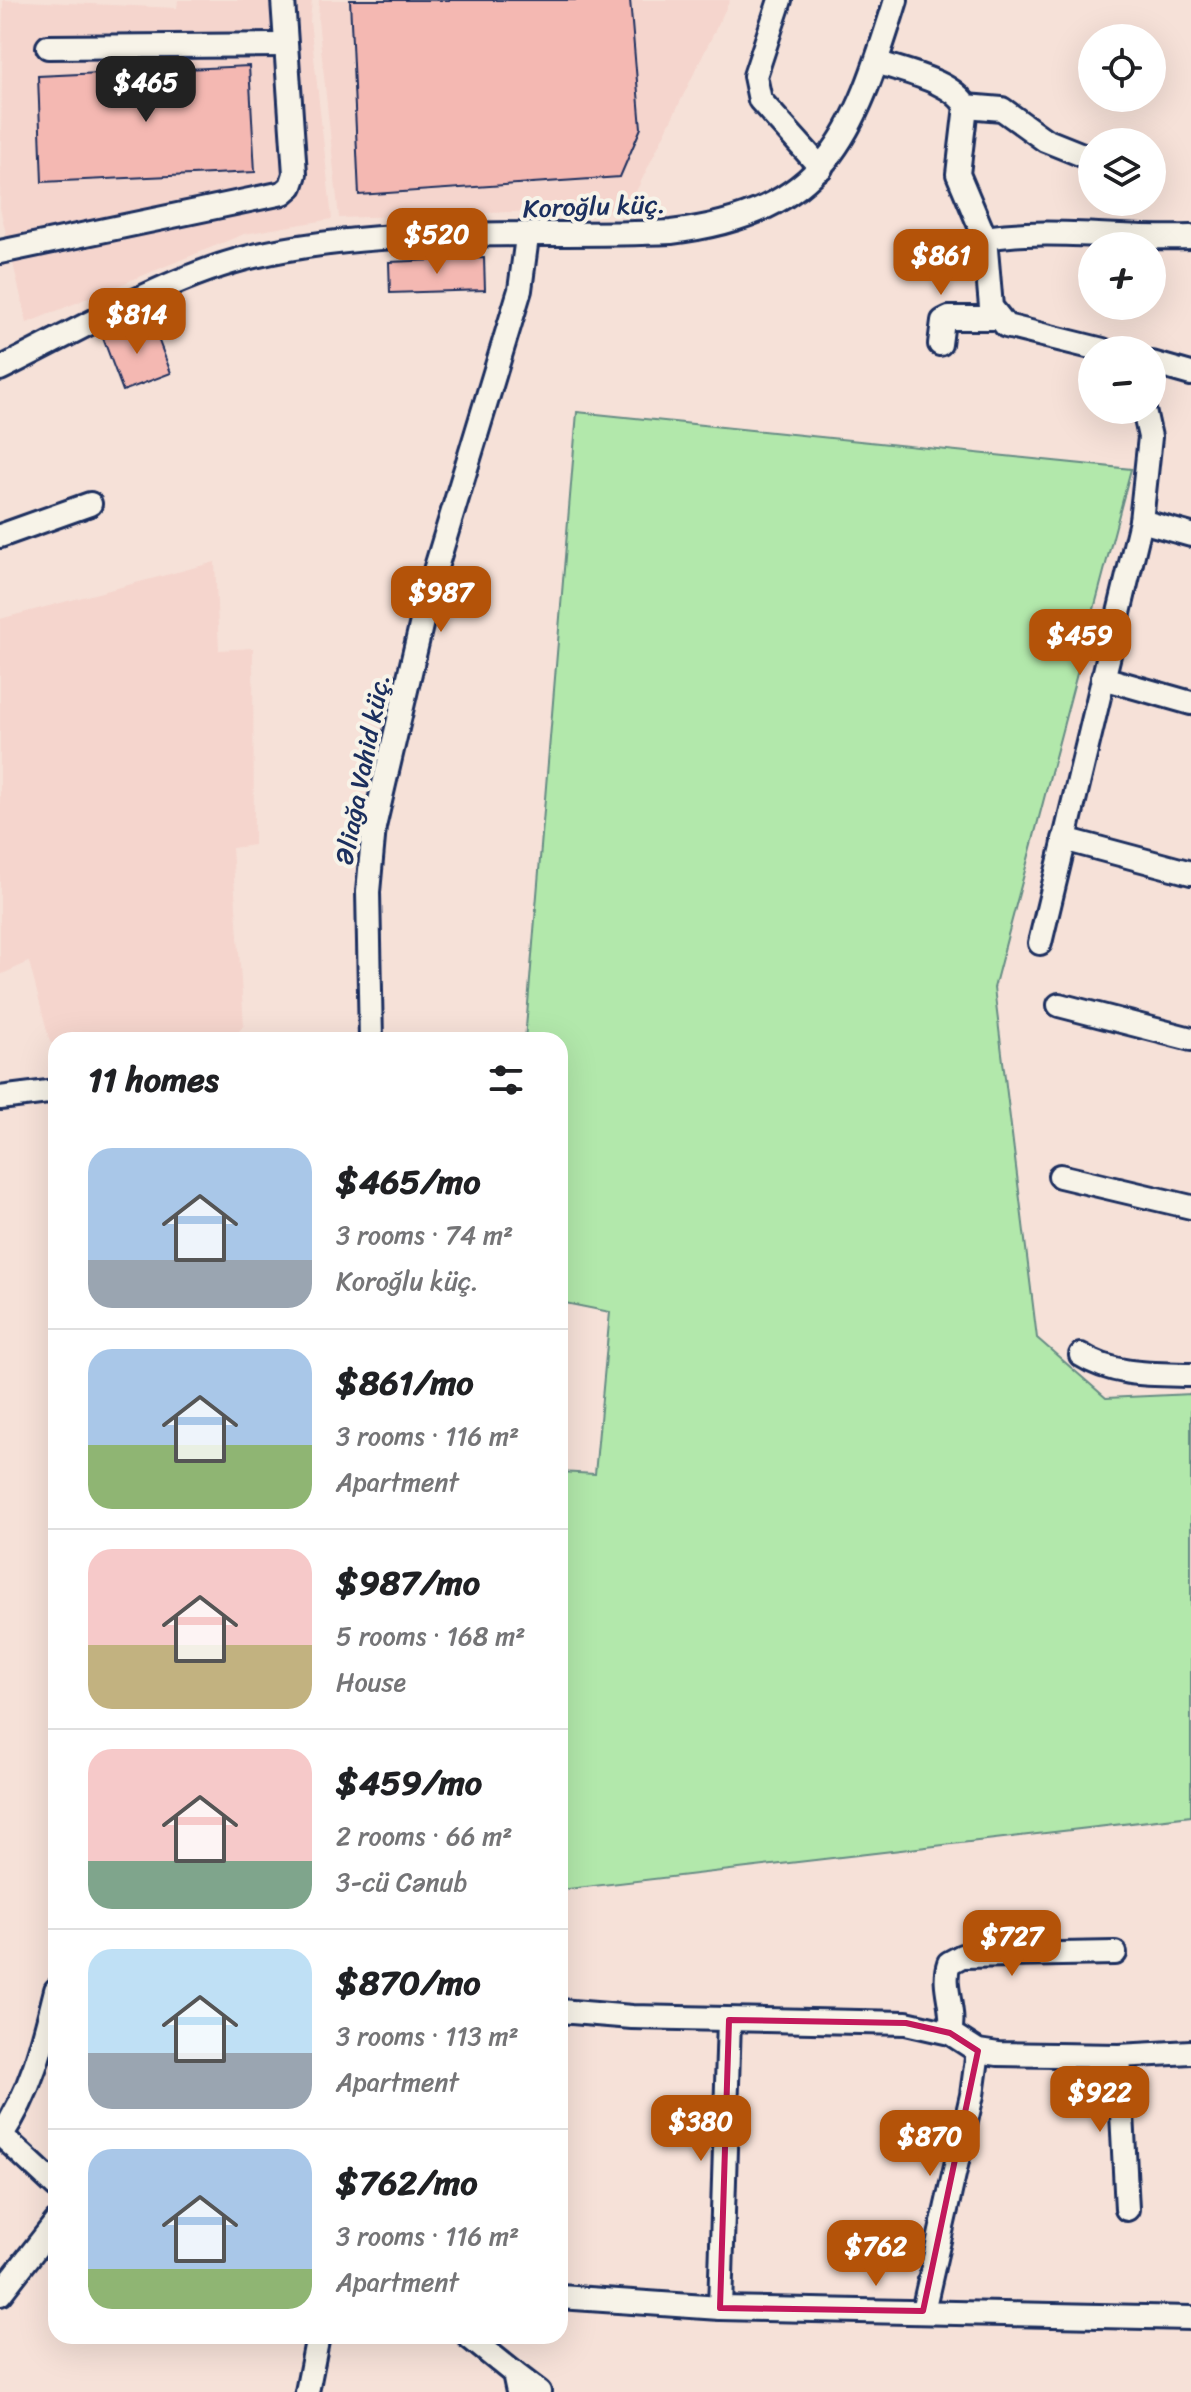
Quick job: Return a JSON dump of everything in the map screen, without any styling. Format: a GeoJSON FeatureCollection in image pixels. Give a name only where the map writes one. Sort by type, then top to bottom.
{"type":"FeatureCollection","features":[{"type":"Feature","properties":{"kind":"street"},"geometry":{"type":"LineString","coordinates":[[0,252],[283,193],[291,186],[295,174],[283,45],[283,0]]}},
{"type":"Feature","properties":{"kind":"street"},"geometry":{"type":"LineString","coordinates":[[780,0],[755,76],[755,88],[760,100],[821,168]]}},
{"type":"Feature","properties":{"kind":"street","name":"Koroğlu küç."},"geometry":{"type":"LineString","coordinates":[[0,369],[168,288],[252,256],[379,239],[527,237],[708,228],[777,204],[802,187],[821,168],[857,114],[896,0]]}},
{"type":"Feature","properties":{"kind":"street"},"geometry":{"type":"LineString","coordinates":[[48,47],[283,45]]}},
{"type":"Feature","properties":{"kind":"street"},"geometry":{"type":"LineString","coordinates":[[877,62],[949,89],[961,97],[966,106],[958,174],[985,238],[991,307],[997,318],[1006,326],[1078,344]]}},
{"type":"Feature","properties":{"kind":"street"},"geometry":{"type":"LineString","coordinates":[[966,106],[1002,109],[1045,140],[1078,153]]}},
{"type":"Feature","properties":{"kind":"street"},"geometry":{"type":"LineString","coordinates":[[985,238],[1020,232],[1143,239],[1191,237]]}},
{"type":"Feature","properties":{"kind":"street","name":"Əliağa Vahid küç."},"geometry":{"type":"LineString","coordinates":[[371,1032],[368,892],[374,827],[430,587],[520,290],[527,237]]}},
{"type":"Feature","properties":{"kind":"street"},"geometry":{"type":"LineString","coordinates":[[940,344],[943,321],[949,318],[997,318]]}},
{"type":"Feature","properties":{"kind":"street"},"geometry":{"type":"LineString","coordinates":[[1166,367],[1191,374]]}},
{"type":"Feature","properties":{"kind":"street"},"geometry":{"type":"LineString","coordinates":[[1040,943],[1141,521],[1149,445],[1146,424]]}},
{"type":"Feature","properties":{"kind":"street"},"geometry":{"type":"LineString","coordinates":[[0,536],[90,504]]}},
{"type":"Feature","properties":{"kind":"street"},"geometry":{"type":"LineString","coordinates":[[1141,521],[1191,535]]}},
{"type":"Feature","properties":{"kind":"street"},"geometry":{"type":"LineString","coordinates":[[1103,678],[1191,703]]}},
{"type":"Feature","properties":{"kind":"street"},"geometry":{"type":"LineString","coordinates":[[1064,839],[1191,873]]}},
{"type":"Feature","properties":{"kind":"street"},"geometry":{"type":"LineString","coordinates":[[1059,1005],[1191,1039]]}},
{"type":"Feature","properties":{"kind":"street"},"geometry":{"type":"LineString","coordinates":[[0,1098],[48,1092]]}},
{"type":"Feature","properties":{"kind":"street"},"geometry":{"type":"LineString","coordinates":[[1060,1176],[1191,1207]]}},
{"type":"Feature","properties":{"kind":"street"},"geometry":{"type":"LineString","coordinates":[[1081,1355],[1100,1367],[1144,1374],[1191,1375]]}},
{"type":"Feature","properties":{"kind":"street"},"geometry":{"type":"LineString","coordinates":[[950,2033],[952,2023],[945,1974],[949,1963],[962,1956],[1115,1953]]}},
{"type":"Feature","properties":{"kind":"street"},"geometry":{"type":"LineString","coordinates":[[568,2011],[729,2020],[888,2021],[950,2033],[978,2051],[1119,2056],[1191,2052]]}},
{"type":"Feature","properties":{"kind":"street"},"geometry":{"type":"LineString","coordinates":[[720,2308],[729,2020]]}},
{"type":"Feature","properties":{"kind":"street"},"geometry":{"type":"LineString","coordinates":[[48,2024],[38,2067],[19,2109],[1,2135],[48,2179]]}},
{"type":"Feature","properties":{"kind":"street"},"geometry":{"type":"LineString","coordinates":[[923,2311],[972,2095],[978,2051]]}},
{"type":"Feature","properties":{"kind":"street"},"geometry":{"type":"LineString","coordinates":[[1119,2056],[1127,2209]]}},
{"type":"Feature","properties":{"kind":"street"},"geometry":{"type":"LineString","coordinates":[[0,2294],[48,2232]]}},
{"type":"Feature","properties":{"kind":"street"},"geometry":{"type":"LineString","coordinates":[[568,2298],[720,2308],[1191,2318]]}},
{"type":"Feature","properties":{"kind":"street"},"geometry":{"type":"LineString","coordinates":[[307,2392],[316,2344]]}},
{"type":"Feature","properties":{"kind":"street"},"geometry":{"type":"LineString","coordinates":[[476,2344],[516,2382],[539,2392]]}},
{"type":"Feature","properties":{"kind":"highlighted area"},"geometry":{"type":"Polygon","coordinates":[[[729,2020],[906,2023],[950,2033],[978,2051],[923,2311],[720,2308],[729,2020]]]}},
{"type":"Feature","properties":{"kind":"shaded area"},"geometry":{"type":"Polygon","coordinates":[[[3,0],[177,8],[178,0],[312,0],[310,21],[332,219],[244,234],[27,323],[0,208],[3,0]]]}},
{"type":"Feature","properties":{"kind":"shaded area"},"geometry":{"type":"Polygon","coordinates":[[[319,0],[730,0],[628,208],[339,218],[318,20],[319,0]]]}},
{"type":"Feature","properties":{"kind":"shaded area"},"geometry":{"type":"Polygon","coordinates":[[[215,562],[219,650],[253,648],[254,845],[232,848],[244,1025],[238,1032],[48,1034],[29,962],[0,975],[0,619],[215,562]]]}},
{"type":"Feature","properties":{"kind":"green space"},"geometry":{"type":"Polygon","coordinates":[[[577,412],[1131,469],[994,988],[1037,1338],[1106,1398],[1191,1394],[1191,1816],[568,1889],[568,1472],[595,1474],[610,1312],[568,1304],[568,1032],[526,1032],[577,412]]]}},
{"type":"Feature","properties":{"kind":"building"},"geometry":{"type":"Polygon","coordinates":[[[350,0],[630,0],[641,128],[620,177],[359,195],[350,0]]]}},
{"type":"Feature","properties":{"kind":"building"},"geometry":{"type":"Polygon","coordinates":[[[249,66],[255,172],[42,182],[38,76],[249,66]]]}},
{"type":"Feature","properties":{"kind":"building"},"geometry":{"type":"Polygon","coordinates":[[[484,258],[485,290],[390,293],[389,262],[484,258]]]}},
{"type":"Feature","properties":{"kind":"building"},"geometry":{"type":"Polygon","coordinates":[[[151,320],[171,373],[123,391],[103,338],[151,320]]]}}]}
